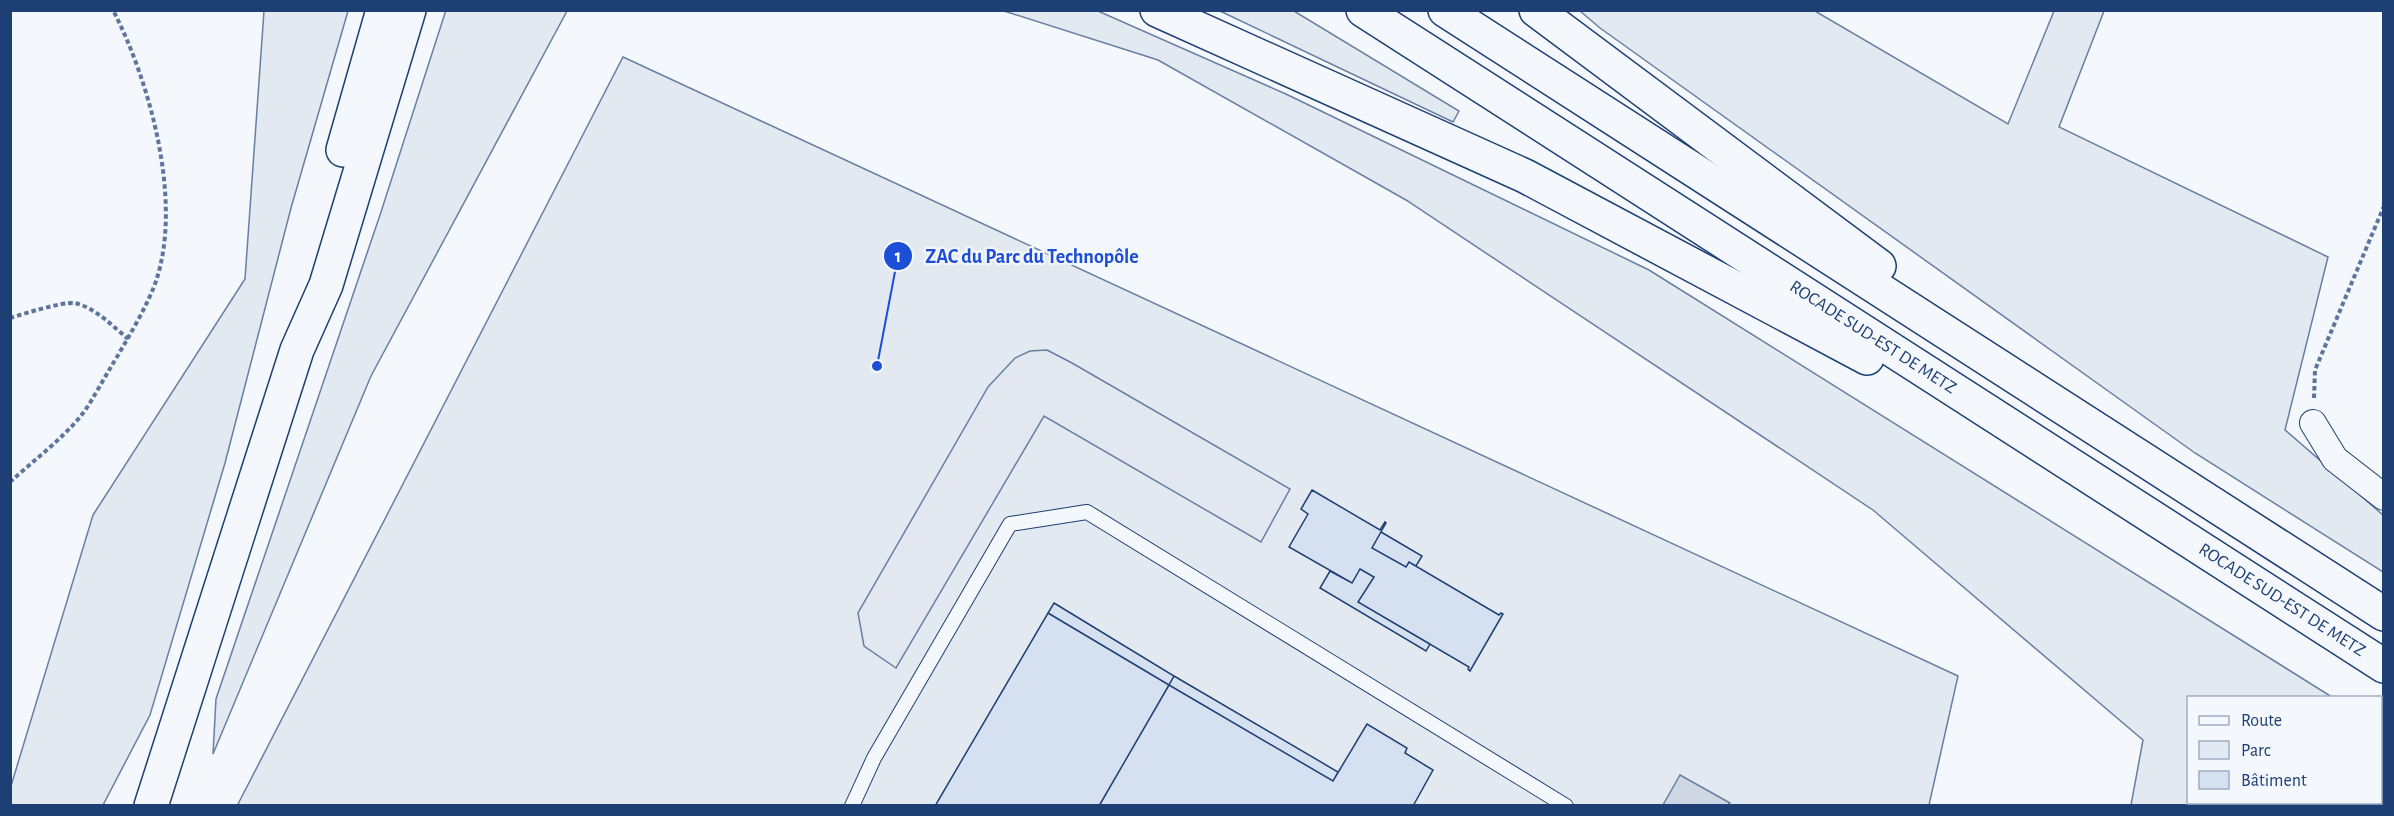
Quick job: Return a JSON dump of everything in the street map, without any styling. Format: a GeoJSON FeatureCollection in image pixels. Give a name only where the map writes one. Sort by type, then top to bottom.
{"type":"FeatureCollection","features":[{"type":"Feature","properties":{"kind":"main road"},"geometry":{"type":"LineString","coordinates":[[297,350],[308,274],[383,10]]}},
{"type":"Feature","properties":{"kind":"main road"},"geometry":{"type":"LineString","coordinates":[[151,806],[297,350],[326,285],[409,10]]}},
{"type":"Feature","properties":{"kind":"main road"},"geometry":{"type":"LineString","coordinates":[[1157,10],[1525,176],[2072,467]]}},
{"type":"Feature","properties":{"kind":"main road","name":"ROCADE SUD-EST DE METZ"},"geometry":{"type":"LineString","coordinates":[[1363,10],[2384,666]]}},
{"type":"Feature","properties":{"kind":"main road"},"geometry":{"type":"LineString","coordinates":[[1445,10],[2384,614]]}},
{"type":"Feature","properties":{"kind":"main road"},"geometry":{"type":"LineString","coordinates":[[1536,10],[2111,440]]}},
{"type":"Feature","properties":{"kind":"street"},"geometry":{"type":"LineString","coordinates":[[2313,423],[2336,459],[2384,497]]}},
{"type":"Feature","properties":{"kind":"lane"},"geometry":{"type":"LineString","coordinates":[[852,806],[874,758],[1010,525],[1087,512],[1566,806]]}},
{"type":"Feature","properties":{"kind":"path"},"geometry":{"type":"LineString","coordinates":[[10,482],[80,417],[128,339],[157,279],[167,229],[164,179],[144,83],[129,42],[113,10]]}},
{"type":"Feature","properties":{"kind":"path"},"geometry":{"type":"LineString","coordinates":[[2313,423],[2315,370],[2384,206]]}},
{"type":"Feature","properties":{"kind":"path"},"geometry":{"type":"LineString","coordinates":[[10,318],[27,312],[74,303],[104,317],[128,339]]}},
{"type":"Feature","properties":{"kind":"green space"},"geometry":{"type":"Polygon","coordinates":[[[446,10],[567,11],[371,376],[213,754],[216,699],[381,212],[446,10]]]}},
{"type":"Feature","properties":{"kind":"green space"},"geometry":{"type":"Polygon","coordinates":[[[264,11],[348,11],[291,208],[225,463],[150,715],[103,805],[11,805],[11,786],[93,515],[245,279],[264,11]]]}},
{"type":"Feature","properties":{"kind":"green space"},"geometry":{"type":"Polygon","coordinates":[[[1004,11],[1098,11],[1288,95],[1649,270],[2330,696],[2187,696],[2187,804],[2210,805],[2131,805],[2143,740],[1873,510],[1406,200],[1158,60],[1004,11]]]}},
{"type":"Feature","properties":{"kind":"green space"},"geometry":{"type":"Polygon","coordinates":[[[1220,11],[1294,11],[1459,111],[1453,122],[1220,11]]]}},
{"type":"Feature","properties":{"kind":"green space"},"geometry":{"type":"Polygon","coordinates":[[[1580,11],[1815,11],[2008,124],[2054,11],[2104,11],[2059,127],[2328,257],[2285,430],[2383,515],[2383,572],[2195,453],[1600,28],[1580,11]]]}},
{"type":"Feature","properties":{"kind":"green space"},"geometry":{"type":"Polygon","coordinates":[[[623,57],[1958,676],[1929,805],[237,806],[623,57]]]}},
{"type":"Feature","properties":{"kind":"green space"},"geometry":{"type":"Polygon","coordinates":[[[2382,729],[2384,730],[2383,805],[2341,804],[2382,804],[2382,729]]]}},
{"type":"Feature","properties":{"kind":"shaded area"},"geometry":{"type":"Polygon","coordinates":[[[1047,350],[1290,489],[1261,542],[1044,416],[896,668],[864,646],[858,613],[988,387],[1015,358],[1030,351],[1047,350]]]}},
{"type":"Feature","properties":{"kind":"shaded area"},"geometry":{"type":"Polygon","coordinates":[[[1680,775],[1730,803],[1728,805],[1663,805],[1680,775]]]}},
{"type":"Feature","properties":{"kind":"building"},"geometry":{"type":"Polygon","coordinates":[[[1312,490],[1380,530],[1385,522],[1372,548],[1406,567],[1409,562],[1499,615],[1503,614],[1470,671],[1469,667],[1358,602],[1374,577],[1360,569],[1352,583],[1289,547],[1308,514],[1301,509],[1312,490]]]}},
{"type":"Feature","properties":{"kind":"building"},"geometry":{"type":"Polygon","coordinates":[[[1381,532],[1422,556],[1416,566],[1409,562],[1406,567],[1372,548],[1381,532]]]}},
{"type":"Feature","properties":{"kind":"building"},"geometry":{"type":"Polygon","coordinates":[[[1360,569],[1374,577],[1358,602],[1430,644],[1426,651],[1320,588],[1330,571],[1352,583],[1360,569]]]}},
{"type":"Feature","properties":{"kind":"building"},"geometry":{"type":"Polygon","coordinates":[[[1054,603],[1174,676],[1169,685],[1048,613],[1054,603]]]}},
{"type":"Feature","properties":{"kind":"building"},"geometry":{"type":"Polygon","coordinates":[[[1048,613],[1169,685],[1099,806],[935,806],[1048,613]]]}},
{"type":"Feature","properties":{"kind":"building"},"geometry":{"type":"Polygon","coordinates":[[[1174,676],[1338,772],[1333,781],[1169,685],[1174,676]]]}},
{"type":"Feature","properties":{"kind":"building"},"geometry":{"type":"Polygon","coordinates":[[[1169,685],[1333,781],[1367,724],[1407,748],[1405,753],[1433,770],[1413,806],[1099,806],[1169,685]]]}},
{"type":"Feature","properties":{"kind":"place","name":"ZAC du Parc du Technopôle"},"geometry":{"type":"Point","coordinates":[877,366]}}]}
